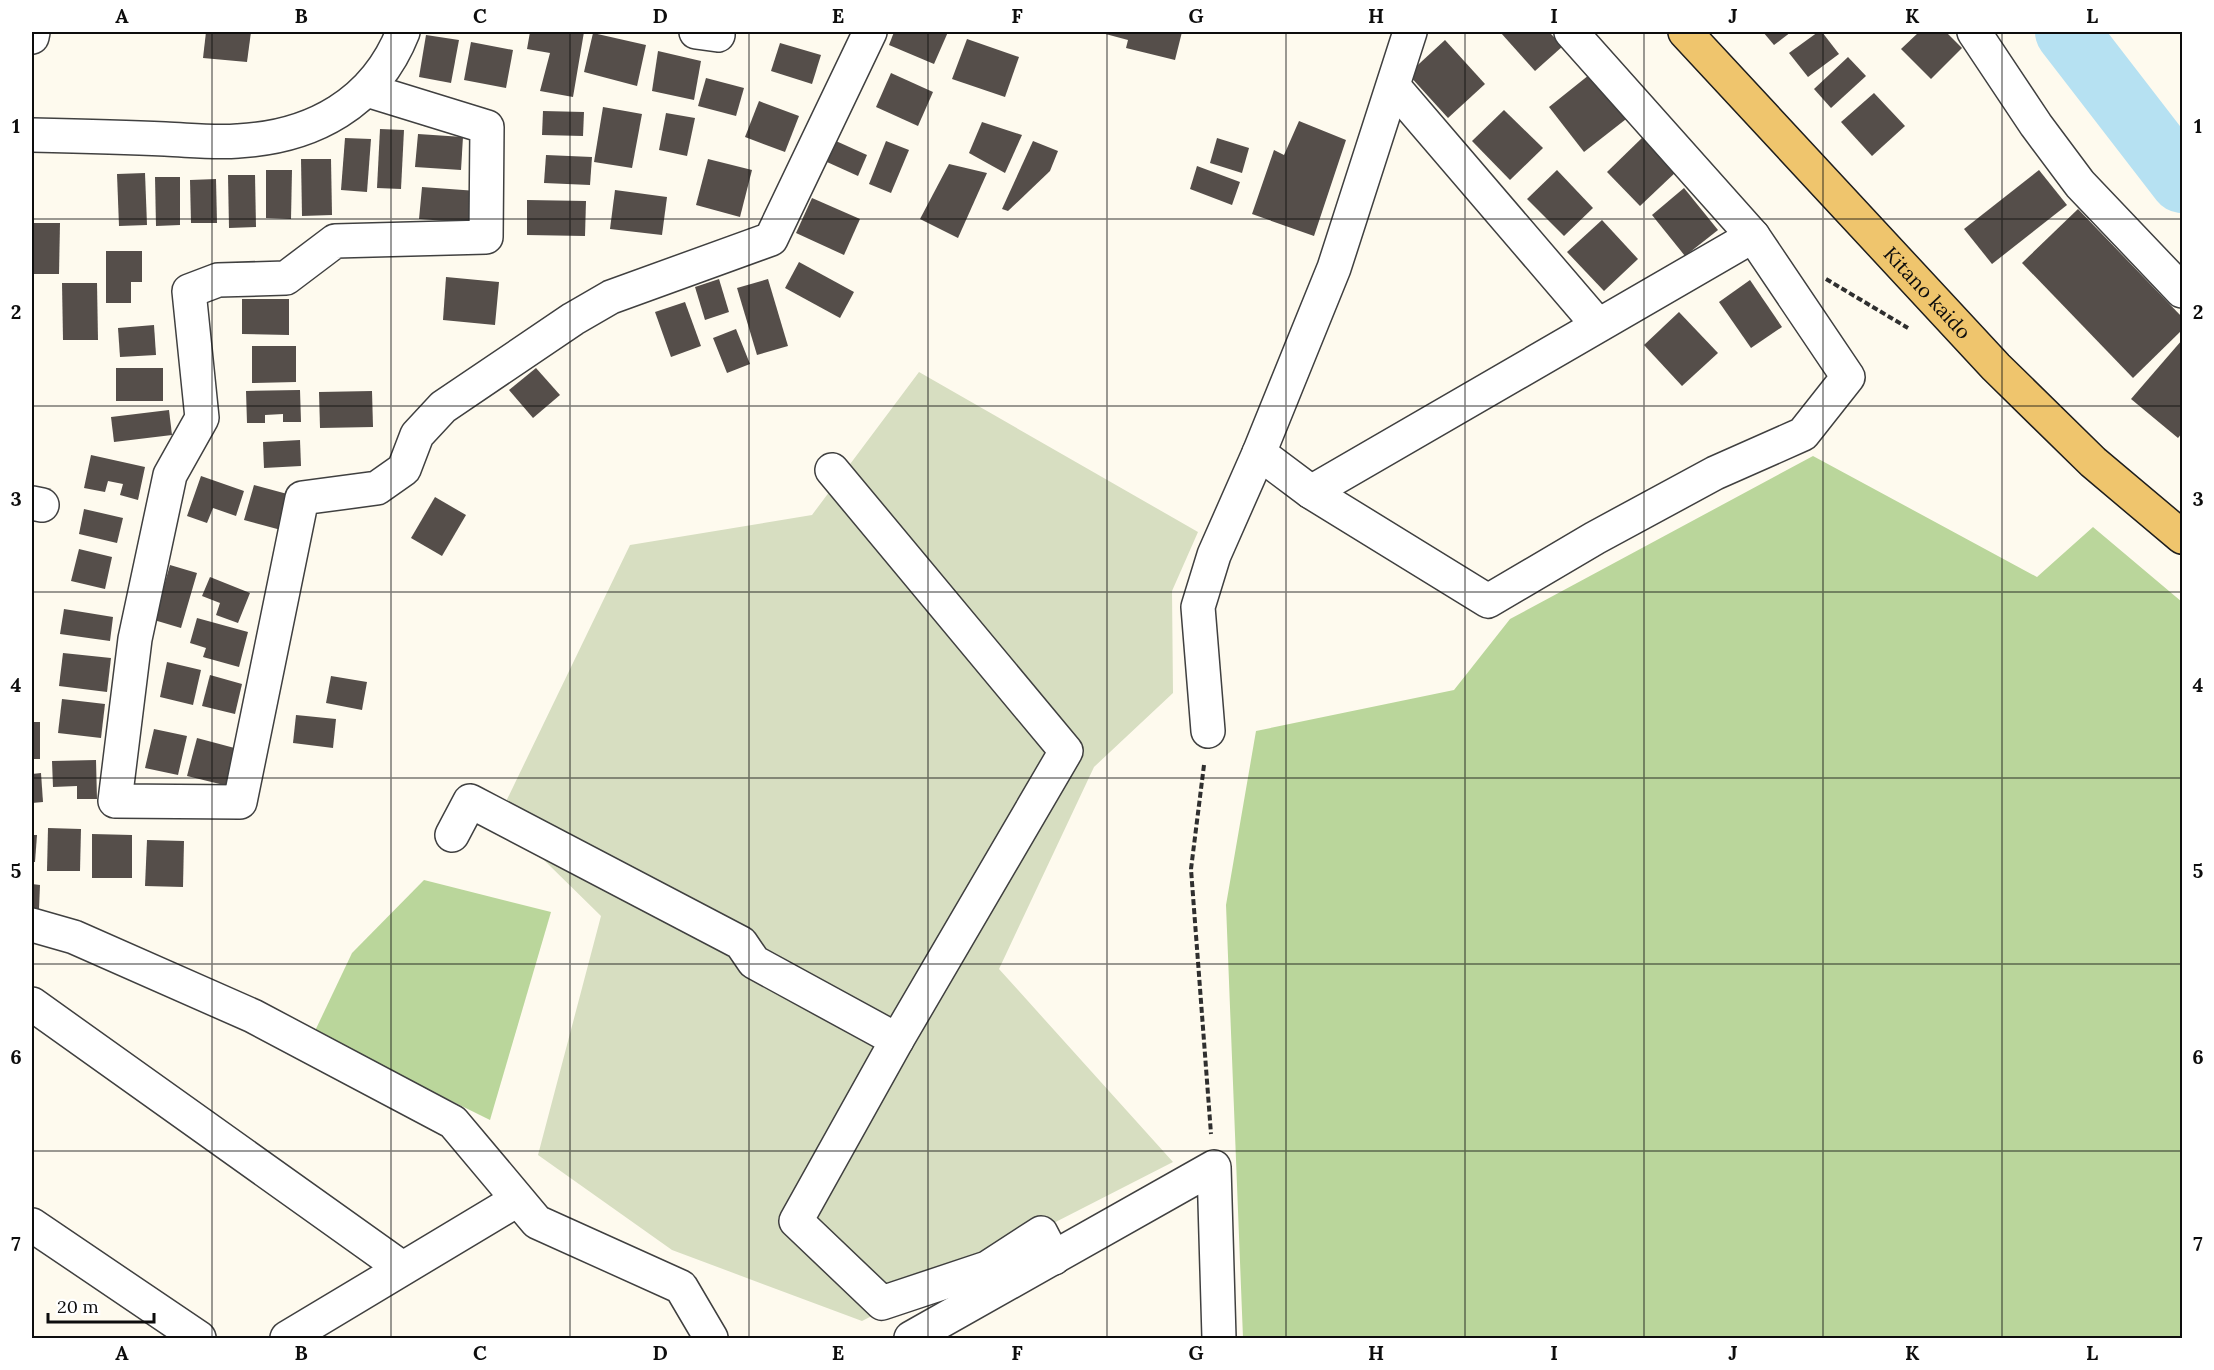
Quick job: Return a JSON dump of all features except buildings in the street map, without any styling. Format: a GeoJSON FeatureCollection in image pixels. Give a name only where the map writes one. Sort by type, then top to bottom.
{"type":"FeatureCollection","features":[{"type":"Feature","properties":{"kind":"main road","name":"Kitano kaido"},"geometry":{"type":"LineString","coordinates":[[1685,32],[1996,368],[2093,462],[2182,537]]}},
{"type":"Feature","properties":{"kind":"street"},"geometry":{"type":"LineString","coordinates":[[32,37],[33,32]]}},
{"type":"Feature","properties":{"kind":"street"},"geometry":{"type":"LineString","coordinates":[[32,135],[237,141],[285,135],[337,115],[367,90],[395,52],[403,32]]}},
{"type":"Feature","properties":{"kind":"street"},"geometry":{"type":"LineString","coordinates":[[696,32],[718,34],[718,32]]}},
{"type":"Feature","properties":{"kind":"street"},"geometry":{"type":"LineString","coordinates":[[367,90],[487,127],[486,237],[335,241],[286,278],[218,280],[189,291],[202,418],[170,475],[135,639],[115,801],[240,801],[302,498],[377,488],[404,469],[417,435],[443,407],[573,319],[611,297],[771,239],[870,32]]}},
{"type":"Feature","properties":{"kind":"street"},"geometry":{"type":"LineString","coordinates":[[1209,731],[1198,607],[1214,555],[1259,453],[1334,268],[1410,32]]}},
{"type":"Feature","properties":{"kind":"street"},"geometry":{"type":"LineString","coordinates":[[1259,453],[1311,492],[1488,601],[1595,537],[1715,473],[1803,434],[1848,377],[1753,236],[1571,32]]}},
{"type":"Feature","properties":{"kind":"street"},"geometry":{"type":"LineString","coordinates":[[1974,32],[2080,184],[2182,291]]}},
{"type":"Feature","properties":{"kind":"street"},"geometry":{"type":"LineString","coordinates":[[1394,87],[1598,325]]}},
{"type":"Feature","properties":{"kind":"street"},"geometry":{"type":"LineString","coordinates":[[1311,492],[1753,236]]}},
{"type":"Feature","properties":{"kind":"street"},"geometry":{"type":"LineString","coordinates":[[832,470],[1066,751],[897,1040],[796,1221],[882,1302],[987,1268],[1041,1233],[1054,1258]]}},
{"type":"Feature","properties":{"kind":"street"},"geometry":{"type":"LineString","coordinates":[[452,835],[470,801],[741,943],[754,962],[897,1040]]}},
{"type":"Feature","properties":{"kind":"street"},"geometry":{"type":"LineString","coordinates":[[32,925],[74,937],[253,1016],[453,1122],[537,1222],[681,1287],[711,1338]]}},
{"type":"Feature","properties":{"kind":"street"},"geometry":{"type":"LineString","coordinates":[[32,1004],[402,1268]]}},
{"type":"Feature","properties":{"kind":"street"},"geometry":{"type":"LineString","coordinates":[[911,1338],[1214,1167],[1213,1335]]}},
{"type":"Feature","properties":{"kind":"street"},"geometry":{"type":"LineString","coordinates":[[287,1338],[517,1200]]}},
{"type":"Feature","properties":{"kind":"street"},"geometry":{"type":"LineString","coordinates":[[32,1226],[199,1338]]}},
{"type":"Feature","properties":{"kind":"path"},"geometry":{"type":"LineString","coordinates":[[1821,276],[1908,328]]}},
{"type":"Feature","properties":{"kind":"path"},"geometry":{"type":"LineString","coordinates":[[1209,731],[1191,869],[1214,1167]]}},
{"type":"Feature","properties":{"kind":"green space"},"geometry":{"type":"Polygon","coordinates":[[[919,372],[1198,532],[1172,591],[1173,693],[1094,767],[999,969],[1173,1162],[862,1321],[672,1250],[538,1155],[601,916],[499,816],[630,545],[812,515],[919,372]]]}},
{"type":"Feature","properties":{"kind":"green space"},"geometry":{"type":"Polygon","coordinates":[[[1813,456],[2037,577],[2093,527],[2182,602],[2182,1338],[1243,1338],[1226,905],[1256,731],[1454,690],[1510,619],[1813,456]]]}},
{"type":"Feature","properties":{"kind":"green space"},"geometry":{"type":"Polygon","coordinates":[[[424,880],[551,912],[490,1120],[314,1033],[352,953],[424,880]]]}},
{"type":"Feature","properties":{"kind":"waterway"},"geometry":{"type":"LineString","coordinates":[[2067,32],[2182,181]]}}]}
